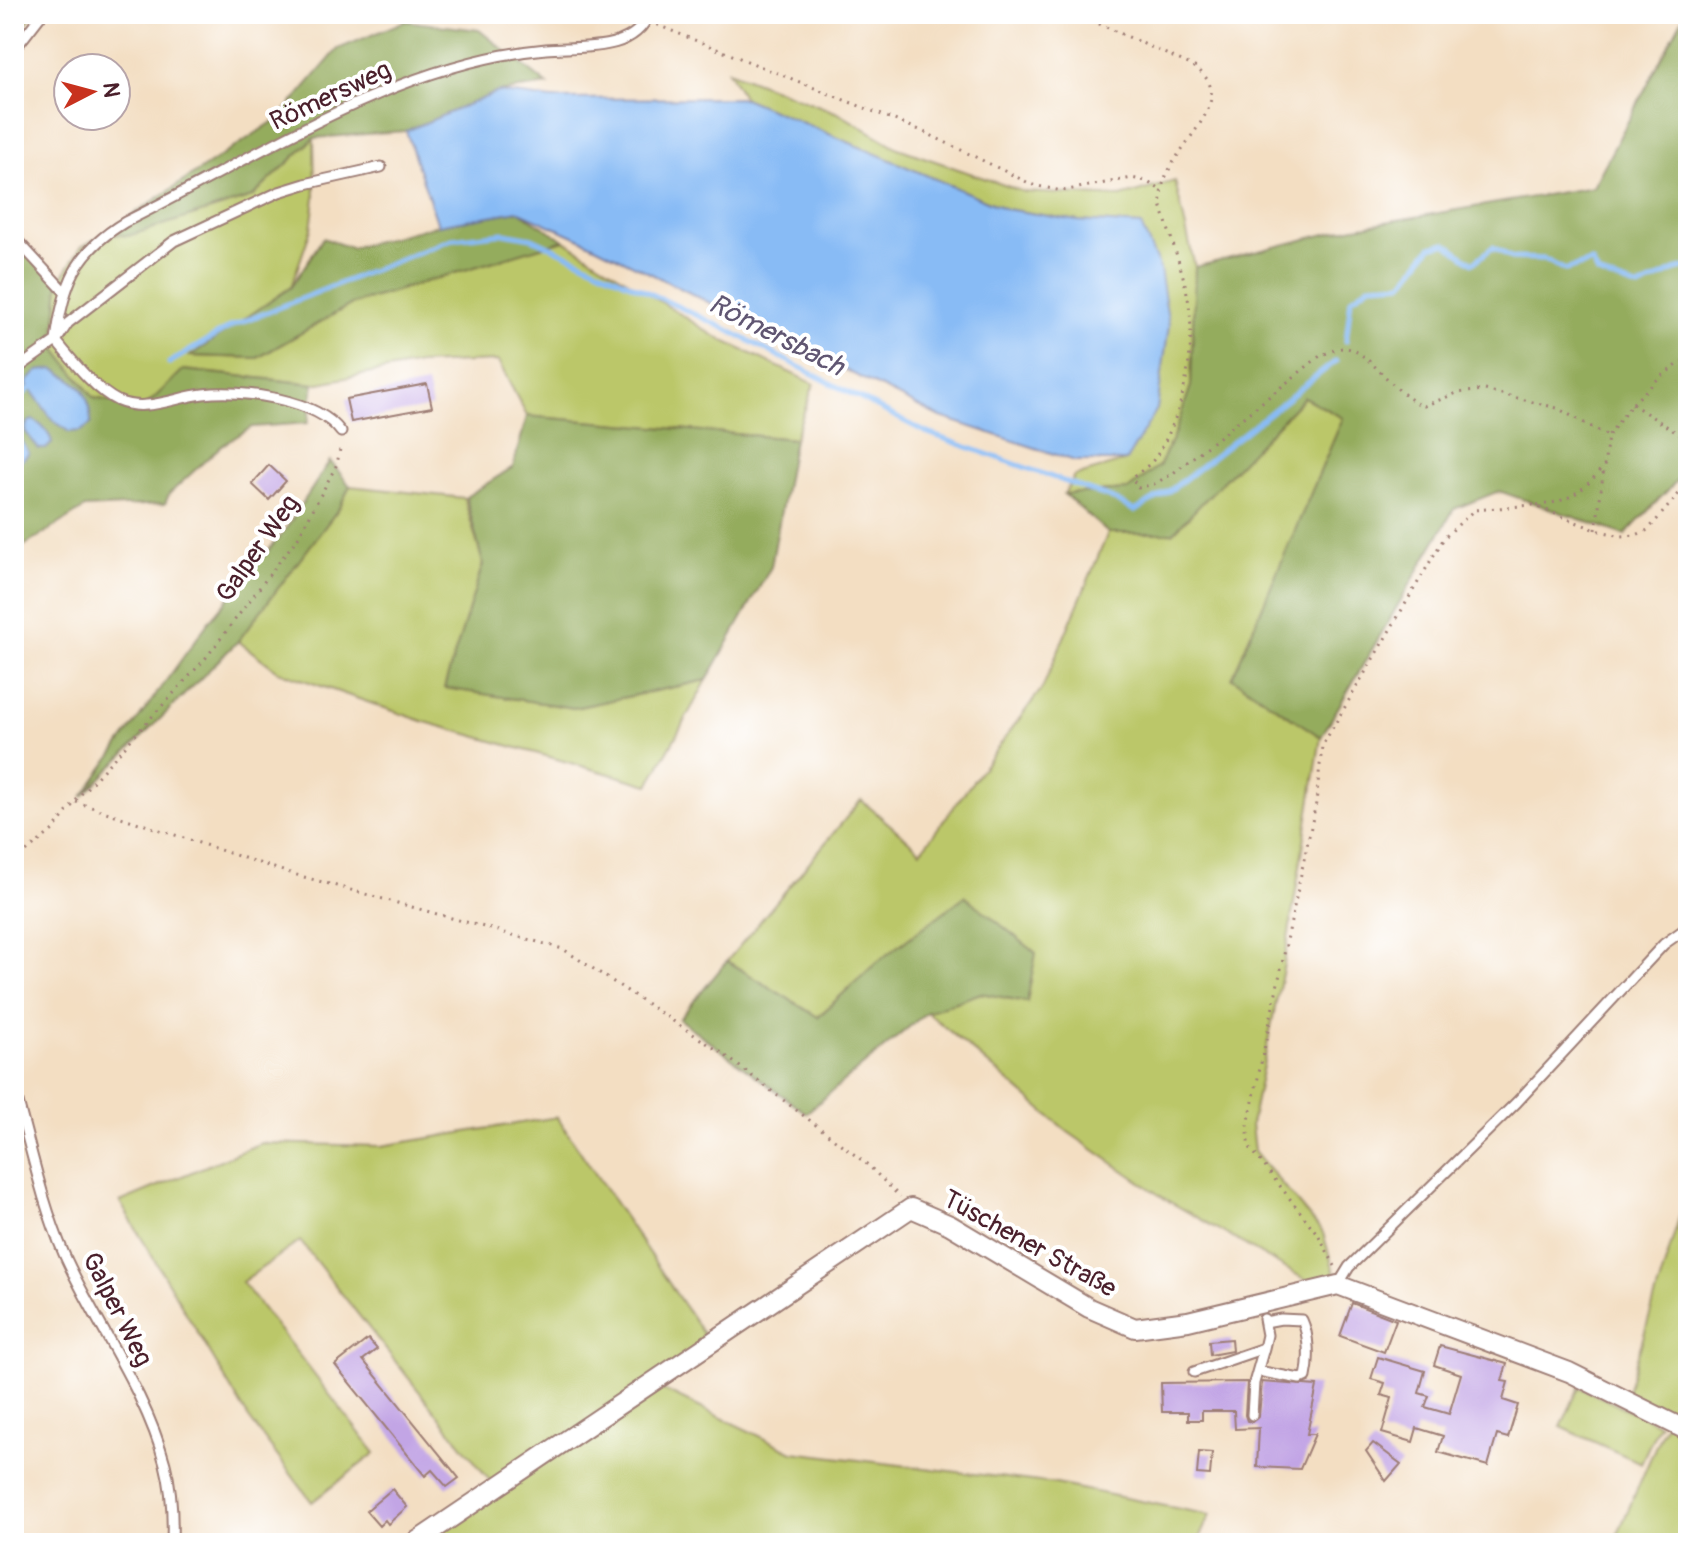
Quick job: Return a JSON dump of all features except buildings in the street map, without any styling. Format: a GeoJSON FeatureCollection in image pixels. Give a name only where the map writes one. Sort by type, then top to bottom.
{"type":"FeatureCollection","features":[{"type":"Feature","properties":{"kind":"street","name":"Tüschener Straße"},"geometry":{"type":"LineString","coordinates":[[414,1543],[911,1208],[950,1225],[1089,1308],[1135,1328],[1263,1313],[1338,1285]]}},
{"type":"Feature","properties":{"kind":"street"},"geometry":{"type":"LineString","coordinates":[[1338,1285],[1569,1372],[1688,1431]]}},
{"type":"Feature","properties":{"kind":"lane"},"geometry":{"type":"LineString","coordinates":[[14,50],[42,14]]}},
{"type":"Feature","properties":{"kind":"lane","name":"Römersweg"},"geometry":{"type":"LineString","coordinates":[[64,291],[85,253],[104,234],[349,109],[410,83],[474,61],[530,51],[614,44],[638,33],[647,17]]}},
{"type":"Feature","properties":{"kind":"lane"},"geometry":{"type":"LineString","coordinates":[[14,371],[56,341],[68,323],[174,241],[279,192],[381,167]]}},
{"type":"Feature","properties":{"kind":"lane"},"geometry":{"type":"LineString","coordinates":[[14,237],[64,291],[56,341]]}},
{"type":"Feature","properties":{"kind":"lane"},"geometry":{"type":"LineString","coordinates":[[56,341],[107,393],[127,404],[150,404],[200,394],[244,394],[289,402],[321,413],[333,421],[341,432]]}},
{"type":"Feature","properties":{"kind":"lane"},"geometry":{"type":"LineString","coordinates":[[1338,1285],[1349,1267],[1517,1102],[1664,944],[1688,927]]}},
{"type":"Feature","properties":{"kind":"lane","name":"Galper Weg"},"geometry":{"type":"LineString","coordinates":[[16,1095],[46,1205],[65,1254],[149,1419],[165,1464],[173,1504],[172,1543]]}},
{"type":"Feature","properties":{"kind":"lane"},"geometry":{"type":"LineString","coordinates":[[1252,1415],[1258,1371],[1267,1335],[1263,1313],[1302,1320],[1307,1342],[1306,1377],[1300,1379],[1258,1371]]}},
{"type":"Feature","properties":{"kind":"lane"},"geometry":{"type":"LineString","coordinates":[[1194,1372],[1264,1348]]}},
{"type":"Feature","properties":{"kind":"path"},"geometry":{"type":"LineString","coordinates":[[1077,14],[1193,66],[1206,75],[1212,86],[1213,100],[1207,115],[1180,149],[1159,189],[1188,299],[1188,364],[1169,431],[1153,460],[1132,478],[1138,488],[1145,488],[1172,474],[1320,356],[1345,347],[1362,353],[1401,394],[1424,406],[1457,393],[1485,390],[1557,408],[1608,436]]}},
{"type":"Feature","properties":{"kind":"path"},"geometry":{"type":"LineString","coordinates":[[647,17],[922,131],[1033,185],[1062,191],[1132,178],[1146,181],[1159,189]]}},
{"type":"Feature","properties":{"kind":"path"},"geometry":{"type":"LineString","coordinates":[[1596,530],[1608,436],[1632,404],[1661,376],[1688,358]]}},
{"type":"Feature","properties":{"kind":"path"},"geometry":{"type":"LineString","coordinates":[[1632,404],[1688,440]]}},
{"type":"Feature","properties":{"kind":"path","name":"Galper Weg"},"geometry":{"type":"LineString","coordinates":[[14,862],[41,842],[205,659],[299,536],[337,464],[341,432]]}},
{"type":"Feature","properties":{"kind":"path"},"geometry":{"type":"LineString","coordinates":[[1338,1285],[1336,1266],[1319,1236],[1248,1145],[1248,1125],[1316,803],[1322,746],[1444,538],[1474,510],[1550,504],[1571,497],[1589,486],[1605,463]]}},
{"type":"Feature","properties":{"kind":"path"},"geometry":{"type":"LineString","coordinates":[[1533,505],[1596,530],[1621,536],[1636,535],[1648,530],[1688,483]]}},
{"type":"Feature","properties":{"kind":"path"},"geometry":{"type":"LineString","coordinates":[[76,802],[286,872],[563,949],[722,1053],[868,1165],[911,1208]]}},
{"type":"Feature","properties":{"kind":"green space"},"geometry":{"type":"Polygon","coordinates":[[[14,14],[34,14],[14,39],[14,14]]]}},
{"type":"Feature","properties":{"kind":"green space"},"geometry":{"type":"Polygon","coordinates":[[[1685,14],[1688,14],[1688,469],[1625,535],[1499,491],[1454,509],[1321,737],[1232,678],[1343,418],[1304,397],[1173,533],[1108,533],[1064,494],[1128,490],[1160,465],[1191,386],[1195,267],[1350,228],[1593,187],[1685,14]]]}},
{"type":"Feature","properties":{"kind":"green space"},"geometry":{"type":"Polygon","coordinates":[[[405,21],[479,30],[548,85],[498,92],[406,131],[314,138],[252,197],[128,236],[105,233],[280,117],[338,49],[405,21]]]}},
{"type":"Feature","properties":{"kind":"green space"},"geometry":{"type":"Polygon","coordinates":[[[728,71],[838,113],[898,148],[1024,192],[1121,197],[1175,181],[1195,267],[1191,386],[1160,465],[1128,490],[1064,494],[1075,476],[1126,461],[1141,225],[1078,221],[1006,209],[744,98],[728,71]]]}},
{"type":"Feature","properties":{"kind":"green space"},"geometry":{"type":"Polygon","coordinates":[[[314,138],[315,198],[311,229],[291,287],[192,356],[258,358],[352,304],[564,240],[718,338],[814,384],[794,439],[527,416],[498,361],[419,364],[314,384],[184,370],[144,408],[94,398],[54,347],[59,282],[81,247],[105,233],[128,235],[252,197],[314,138]]]}},
{"type":"Feature","properties":{"kind":"green space"},"geometry":{"type":"Polygon","coordinates":[[[518,211],[564,240],[352,304],[257,358],[190,356],[291,287],[323,238],[351,248],[438,225],[518,211]]]}},
{"type":"Feature","properties":{"kind":"green space"},"geometry":{"type":"Polygon","coordinates":[[[14,235],[59,282],[54,347],[94,398],[144,408],[183,370],[314,384],[308,423],[252,427],[221,446],[169,494],[165,504],[85,508],[14,552],[14,235]]]}},
{"type":"Feature","properties":{"kind":"green space"},"geometry":{"type":"Polygon","coordinates":[[[1304,397],[1343,418],[1233,678],[1321,737],[1284,964],[1251,1124],[1254,1151],[1323,1233],[1338,1285],[1313,1284],[1165,1199],[1068,1132],[927,1012],[981,993],[1026,1002],[966,896],[876,963],[818,1017],[727,961],[861,800],[921,851],[1043,687],[1108,533],[1173,533],[1304,397]]]}},
{"type":"Feature","properties":{"kind":"green space"},"geometry":{"type":"Polygon","coordinates":[[[527,416],[794,439],[771,567],[707,680],[574,708],[444,688],[483,564],[466,497],[513,467],[527,416]]]}},
{"type":"Feature","properties":{"kind":"green space"},"geometry":{"type":"Polygon","coordinates":[[[330,461],[350,486],[339,508],[238,641],[82,797],[210,620],[283,533],[330,461]]]}},
{"type":"Feature","properties":{"kind":"green space"},"geometry":{"type":"Polygon","coordinates":[[[350,486],[464,498],[483,563],[445,688],[574,708],[707,680],[649,785],[425,722],[278,671],[238,641],[339,508],[350,486]]]}},
{"type":"Feature","properties":{"kind":"green space"},"geometry":{"type":"Polygon","coordinates":[[[965,896],[1036,953],[1027,1002],[981,993],[927,1012],[806,1113],[679,1019],[727,961],[818,1017],[876,963],[965,896]]]}},
{"type":"Feature","properties":{"kind":"green space"},"geometry":{"type":"Polygon","coordinates":[[[557,1117],[712,1347],[655,1386],[793,1452],[1056,1484],[1210,1515],[1197,1543],[423,1543],[498,1491],[300,1241],[242,1282],[375,1453],[312,1502],[248,1417],[120,1202],[261,1143],[381,1146],[557,1117]]]}},
{"type":"Feature","properties":{"kind":"green space"},"geometry":{"type":"Polygon","coordinates":[[[1688,1188],[1688,1428],[1626,1395],[1688,1188]]]}},
{"type":"Feature","properties":{"kind":"green space"},"geometry":{"type":"Polygon","coordinates":[[[1579,1387],[1659,1424],[1641,1463],[1561,1427],[1579,1387]]]}},
{"type":"Feature","properties":{"kind":"green space"},"geometry":{"type":"Polygon","coordinates":[[[1666,1422],[1688,1434],[1688,1543],[1614,1543],[1666,1422]]]}},
{"type":"Feature","properties":{"kind":"water"},"geometry":{"type":"Polygon","coordinates":[[[498,92],[552,99],[744,98],[1006,209],[1078,221],[1141,225],[1160,269],[1169,325],[1157,409],[1126,461],[1075,461],[938,416],[585,241],[518,211],[438,225],[406,131],[498,92]]]}},
{"type":"Feature","properties":{"kind":"water"},"geometry":{"type":"Polygon","coordinates":[[[54,369],[71,379],[86,396],[91,424],[81,431],[69,432],[52,419],[26,383],[38,371],[54,369]]]}},
{"type":"Feature","properties":{"kind":"water"},"geometry":{"type":"Polygon","coordinates":[[[32,420],[50,436],[52,443],[46,449],[39,449],[25,431],[27,423],[32,420]]]}},
{"type":"Feature","properties":{"kind":"water"},"geometry":{"type":"Polygon","coordinates":[[[14,435],[19,436],[29,453],[20,462],[14,459],[14,435]]]}},
{"type":"Feature","properties":{"kind":"waterway","name":"Römersbach"},"geometry":{"type":"LineString","coordinates":[[169,363],[232,326],[452,239],[504,233],[532,238],[724,328],[925,432],[1111,498],[1135,511],[1172,489],[1336,361]]}},
{"type":"Feature","properties":{"kind":"waterway"},"geometry":{"type":"LineString","coordinates":[[1346,341],[1351,299],[1370,285],[1403,283],[1431,247],[1446,243],[1473,263],[1493,247],[1512,258],[1544,259],[1565,270],[1592,262],[1598,274],[1639,288],[1688,267]]}},
{"type":"Feature","properties":{"kind":"waterway","name":"Römersbach"},"geometry":{"type":"LineString","coordinates":[[14,402],[35,387]]}}]}
